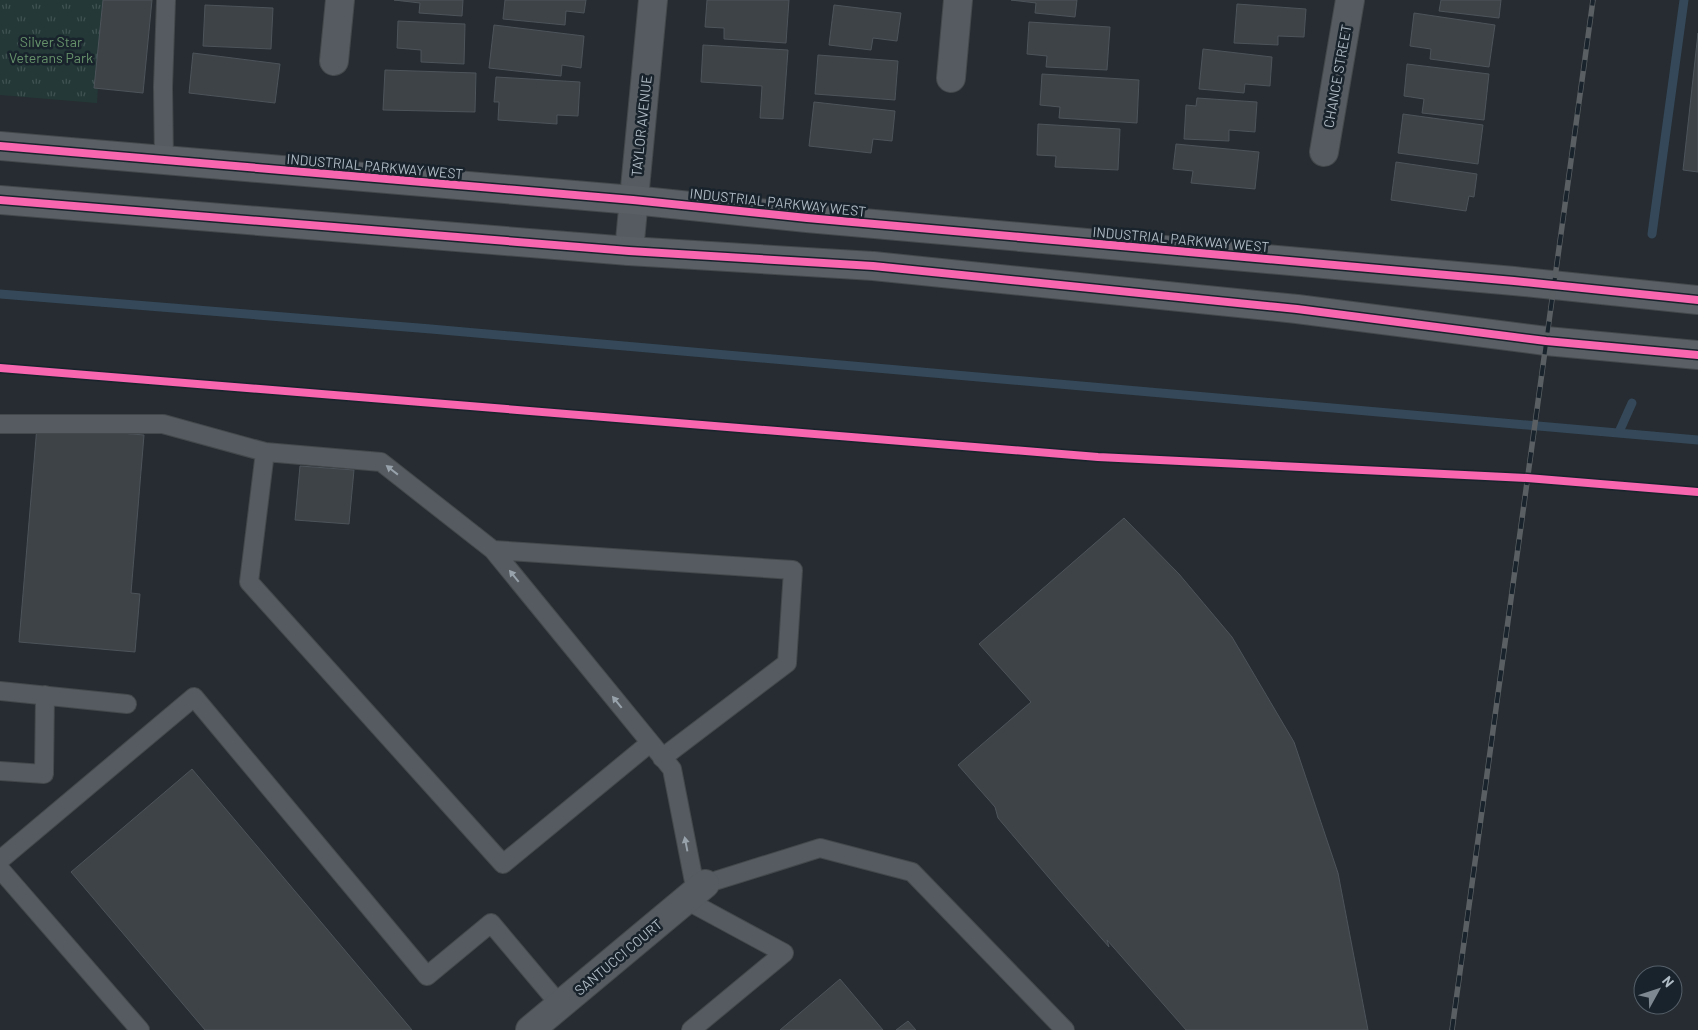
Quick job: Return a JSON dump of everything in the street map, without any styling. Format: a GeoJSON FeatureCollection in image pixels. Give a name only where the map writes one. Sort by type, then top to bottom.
{"type":"FeatureCollection","features":[{"type":"Feature","properties":{"kind":"main road","name":"INDUSTRIAL PARKWAY WEST"},"geometry":{"type":"LineString","coordinates":[[0,146],[633,200],[827,220],[1554,285],[1698,300]]}},
{"type":"Feature","properties":{"kind":"main road"},"geometry":{"type":"LineString","coordinates":[[0,200],[628,251],[873,266],[1297,309],[1546,341],[1698,355]]}},
{"type":"Feature","properties":{"kind":"street"},"geometry":{"type":"LineString","coordinates":[[334,61],[340,0]]}},
{"type":"Feature","properties":{"kind":"street","name":"TAYLOR AVENUE"},"geometry":{"type":"LineString","coordinates":[[628,251],[653,0]]}},
{"type":"Feature","properties":{"kind":"street"},"geometry":{"type":"LineString","coordinates":[[951,78],[958,0]]}},
{"type":"Feature","properties":{"kind":"street","name":"CHANCE STREET"},"geometry":{"type":"LineString","coordinates":[[1324,152],[1350,0]]}},
{"type":"Feature","properties":{"kind":"street","name":"SANTUCCI COURT"},"geometry":{"type":"LineString","coordinates":[[530,1030],[696,892]]}},
{"type":"Feature","properties":{"kind":"lane"},"geometry":{"type":"LineString","coordinates":[[164,160],[163,87],[166,0]]}},
{"type":"Feature","properties":{"kind":"lane"},"geometry":{"type":"LineString","coordinates":[[0,424],[163,424],[265,452],[382,462],[493,550],[672,769],[696,892],[784,953],[691,1030]]}},
{"type":"Feature","properties":{"kind":"lane"},"geometry":{"type":"LineString","coordinates":[[265,452],[249,582],[503,864],[650,743]]}},
{"type":"Feature","properties":{"kind":"lane"},"geometry":{"type":"LineString","coordinates":[[493,550],[792,570],[787,663],[662,758]]}},
{"type":"Feature","properties":{"kind":"lane"},"geometry":{"type":"LineString","coordinates":[[0,691],[127,704]]}},
{"type":"Feature","properties":{"kind":"lane"},"geometry":{"type":"LineString","coordinates":[[0,771],[44,774],[45,695]]}},
{"type":"Feature","properties":{"kind":"lane"},"geometry":{"type":"LineString","coordinates":[[0,860],[194,697],[427,976],[491,924],[560,1006]]}},
{"type":"Feature","properties":{"kind":"lane"},"geometry":{"type":"LineString","coordinates":[[696,892],[820,848],[912,872],[1065,1030]]}},
{"type":"Feature","properties":{"kind":"lane"},"geometry":{"type":"LineString","coordinates":[[0,869],[140,1030]]}},
{"type":"Feature","properties":{"kind":"green space","name":"Silver Star Veterans Park"},"geometry":{"type":"Polygon","coordinates":[[[0,0],[103,0],[97,103],[0,95],[0,0]]]}},
{"type":"Feature","properties":{"kind":"building"},"geometry":{"type":"Polygon","coordinates":[[[103,0],[152,0],[143,93],[94,88],[103,0]]]}},
{"type":"Feature","properties":{"kind":"building"},"geometry":{"type":"Polygon","coordinates":[[[394,0],[463,0],[462,16],[419,13],[420,3],[394,0]]]}},
{"type":"Feature","properties":{"kind":"building"},"geometry":{"type":"Polygon","coordinates":[[[505,0],[586,0],[584,13],[566,11],[565,25],[503,19],[505,0]]]}},
{"type":"Feature","properties":{"kind":"building"},"geometry":{"type":"Polygon","coordinates":[[[707,0],[789,0],[786,43],[724,39],[724,28],[705,27],[707,0]]]}},
{"type":"Feature","properties":{"kind":"building"},"geometry":{"type":"Polygon","coordinates":[[[1011,0],[1077,0],[1075,17],[1035,13],[1036,3],[1011,0]]]}},
{"type":"Feature","properties":{"kind":"building"},"geometry":{"type":"Polygon","coordinates":[[[1441,0],[1501,0],[1499,18],[1439,11],[1441,0]]]}},
{"type":"Feature","properties":{"kind":"building"},"geometry":{"type":"Polygon","coordinates":[[[1237,4],[1306,9],[1304,37],[1278,36],[1278,45],[1234,43],[1237,4]]]}},
{"type":"Feature","properties":{"kind":"building"},"geometry":{"type":"Polygon","coordinates":[[[205,5],[273,8],[271,49],[203,46],[205,5]]]}},
{"type":"Feature","properties":{"kind":"building"},"geometry":{"type":"Polygon","coordinates":[[[834,5],[901,13],[897,41],[873,38],[871,50],[829,45],[834,5]]]}},
{"type":"Feature","properties":{"kind":"building"},"geometry":{"type":"Polygon","coordinates":[[[1414,13],[1495,25],[1489,67],[1430,59],[1431,49],[1410,46],[1414,13]]]}},
{"type":"Feature","properties":{"kind":"building"},"geometry":{"type":"Polygon","coordinates":[[[398,21],[465,24],[464,64],[421,62],[421,50],[397,48],[398,21]]]}},
{"type":"Feature","properties":{"kind":"building"},"geometry":{"type":"Polygon","coordinates":[[[1029,22],[1110,27],[1107,70],[1046,67],[1047,56],[1027,54],[1029,22]]]}},
{"type":"Feature","properties":{"kind":"building"},"geometry":{"type":"Polygon","coordinates":[[[494,25],[584,36],[581,68],[562,65],[561,76],[489,68],[494,25]]]}},
{"type":"Feature","properties":{"kind":"building"},"geometry":{"type":"Polygon","coordinates":[[[1698,33],[1698,172],[1683,170],[1698,33]]]}},
{"type":"Feature","properties":{"kind":"building"},"geometry":{"type":"Polygon","coordinates":[[[703,45],[788,50],[783,119],[760,118],[762,86],[701,82],[703,45]]]}},
{"type":"Feature","properties":{"kind":"building"},"geometry":{"type":"Polygon","coordinates":[[[1203,49],[1272,57],[1270,86],[1245,84],[1244,93],[1199,89],[1203,49]]]}},
{"type":"Feature","properties":{"kind":"building"},"geometry":{"type":"Polygon","coordinates":[[[193,53],[280,64],[275,103],[189,93],[193,53]]]}},
{"type":"Feature","properties":{"kind":"building"},"geometry":{"type":"Polygon","coordinates":[[[818,55],[898,61],[895,100],[815,94],[818,55]]]}},
{"type":"Feature","properties":{"kind":"building"},"geometry":{"type":"Polygon","coordinates":[[[1407,64],[1489,74],[1484,120],[1422,113],[1424,99],[1404,96],[1407,64]]]}},
{"type":"Feature","properties":{"kind":"building"},"geometry":{"type":"Polygon","coordinates":[[[385,70],[476,73],[475,112],[383,110],[385,70]]]}},
{"type":"Feature","properties":{"kind":"building"},"geometry":{"type":"Polygon","coordinates":[[[1042,74],[1139,80],[1137,123],[1059,118],[1060,107],[1040,105],[1042,74]]]}},
{"type":"Feature","properties":{"kind":"building"},"geometry":{"type":"Polygon","coordinates":[[[496,77],[580,82],[578,116],[557,115],[557,124],[498,120],[499,102],[494,102],[496,77]]]}},
{"type":"Feature","properties":{"kind":"building"},"geometry":{"type":"Polygon","coordinates":[[[1197,98],[1257,102],[1255,132],[1229,130],[1229,141],[1184,139],[1186,105],[1196,106],[1197,98]]]}},
{"type":"Feature","properties":{"kind":"building"},"geometry":{"type":"Polygon","coordinates":[[[814,102],[895,111],[892,141],[873,139],[871,153],[809,146],[814,102]]]}},
{"type":"Feature","properties":{"kind":"building"},"geometry":{"type":"Polygon","coordinates":[[[1403,114],[1483,125],[1478,164],[1398,153],[1403,114]]]}},
{"type":"Feature","properties":{"kind":"building"},"geometry":{"type":"Polygon","coordinates":[[[1038,124],[1120,129],[1118,170],[1055,167],[1056,156],[1037,155],[1038,124]]]}},
{"type":"Feature","properties":{"kind":"building"},"geometry":{"type":"Polygon","coordinates":[[[1176,144],[1259,152],[1255,189],[1191,183],[1193,171],[1173,169],[1176,144]]]}},
{"type":"Feature","properties":{"kind":"building"},"geometry":{"type":"Polygon","coordinates":[[[1396,162],[1477,174],[1474,197],[1469,196],[1466,211],[1391,200],[1396,162]]]}},
{"type":"Feature","properties":{"kind":"building"},"geometry":{"type":"Polygon","coordinates":[[[37,426],[144,435],[131,593],[140,594],[135,652],[19,642],[37,426]]]}},
{"type":"Feature","properties":{"kind":"building"},"geometry":{"type":"Polygon","coordinates":[[[300,466],[354,470],[349,524],[295,520],[300,466]]]}},
{"type":"Feature","properties":{"kind":"building"},"geometry":{"type":"Polygon","coordinates":[[[1124,518],[1179,574],[1232,637],[1294,742],[1338,873],[1368,1030],[1186,1030],[1107,940],[1109,947],[1067,899],[998,818],[995,807],[958,765],[1031,702],[979,644],[1124,518]]]}},
{"type":"Feature","properties":{"kind":"building"},"geometry":{"type":"Polygon","coordinates":[[[192,769],[412,1030],[205,1030],[71,872],[192,769]]]}},
{"type":"Feature","properties":{"kind":"building"},"geometry":{"type":"Polygon","coordinates":[[[840,979],[883,1030],[780,1030],[840,979]]]}},
{"type":"Feature","properties":{"kind":"building"},"geometry":{"type":"Polygon","coordinates":[[[908,1021],[916,1030],[896,1030],[908,1021]]]}},
{"type":"Feature","properties":{"kind":"waterway"},"geometry":{"type":"LineString","coordinates":[[1652,234],[1684,0]]}},
{"type":"Feature","properties":{"kind":"waterway"},"geometry":{"type":"LineString","coordinates":[[0,294],[431,329],[1698,440]]}},
{"type":"Feature","properties":{"kind":"waterway"},"geometry":{"type":"LineString","coordinates":[[1619,432],[1632,403]]}},
{"type":"Feature","properties":{"kind":"railway"},"geometry":{"type":"LineString","coordinates":[[1452,1030],[1593,0]]}},
{"type":"Feature","properties":{"kind":"cycle path"},"geometry":{"type":"LineString","coordinates":[[0,146],[633,200],[807,218],[1514,281],[1698,300]]}},
{"type":"Feature","properties":{"kind":"cycle path"},"geometry":{"type":"LineString","coordinates":[[0,200],[629,251],[873,266],[1297,309],[1546,341],[1698,355]]}},
{"type":"Feature","properties":{"kind":"cycle path"},"geometry":{"type":"LineString","coordinates":[[0,368],[1098,457],[1527,478],[1698,492]]}}]}
